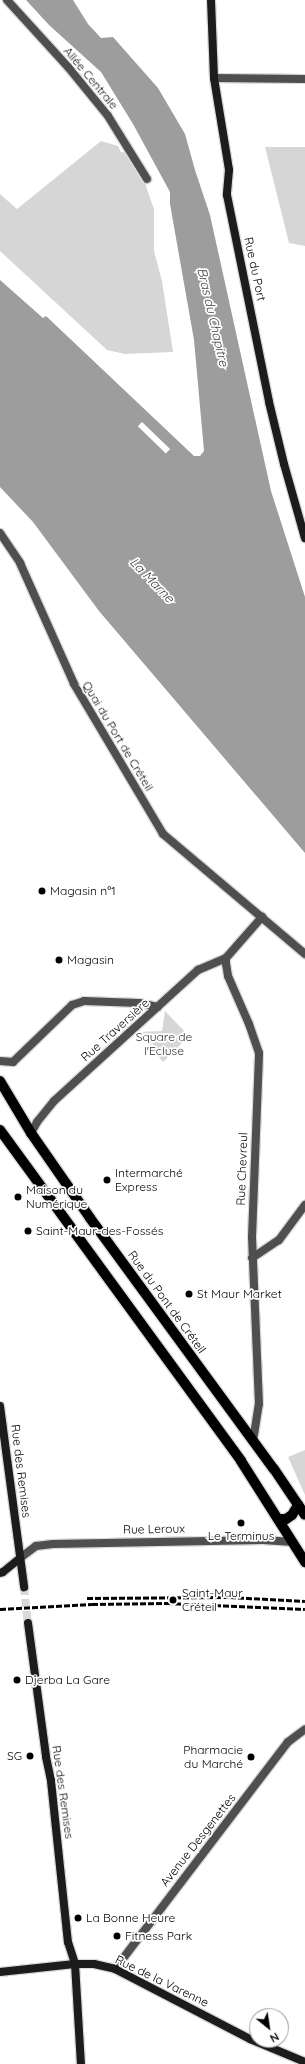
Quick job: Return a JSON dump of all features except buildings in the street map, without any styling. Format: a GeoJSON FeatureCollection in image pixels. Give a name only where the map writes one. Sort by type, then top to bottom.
{"type":"FeatureCollection","features":[{"type":"Feature","properties":{"kind":"main road","name":"Rue du Pont de Créteil"},"geometry":{"type":"LineString","coordinates":[[0,1081],[31,1133],[95,1224],[253,1441],[305,1516]]}},
{"type":"Feature","properties":{"kind":"main road"},"geometry":{"type":"LineString","coordinates":[[0,1130],[241,1461],[305,1562]]}},
{"type":"Feature","properties":{"kind":"main road"},"geometry":{"type":"LineString","coordinates":[[278,1520],[286,1520],[292,1516],[298,1505]]}},
{"type":"Feature","properties":{"kind":"main road"},"geometry":{"type":"LineString","coordinates":[[293,1542],[305,1546]]}},
{"type":"Feature","properties":{"kind":"street","name":"Allée Centrale"},"geometry":{"type":"LineString","coordinates":[[7,0],[68,67],[108,116],[147,179]]}},
{"type":"Feature","properties":{"kind":"street","name":"Rue du Port"},"geometry":{"type":"LineString","coordinates":[[211,0],[214,78],[229,170],[227,195],[269,402],[284,464],[305,538]]}},
{"type":"Feature","properties":{"kind":"street"},"geometry":{"type":"LineString","coordinates":[[214,78],[305,79]]}},
{"type":"Feature","properties":{"kind":"street","name":"Quai du Port de Créteil"},"geometry":{"type":"LineString","coordinates":[[0,532],[20,563],[74,684],[163,834],[305,954]]}},
{"type":"Feature","properties":{"kind":"street"},"geometry":{"type":"LineString","coordinates":[[226,958],[262,917]]}},
{"type":"Feature","properties":{"kind":"street","name":"Rue Traversière"},"geometry":{"type":"LineString","coordinates":[[31,1133],[37,1122],[54,1101],[198,970],[226,958]]}},
{"type":"Feature","properties":{"kind":"street","name":"Rue Chevreul"},"geometry":{"type":"LineString","coordinates":[[226,958],[228,976],[250,1024],[259,1053],[252,1258],[260,1404],[253,1441]]}},
{"type":"Feature","properties":{"kind":"street"},"geometry":{"type":"LineString","coordinates":[[0,1061],[13,1062],[72,1005],[84,1001],[139,1003],[158,1007]]}},
{"type":"Feature","properties":{"kind":"street"},"geometry":{"type":"LineString","coordinates":[[252,1258],[279,1240],[305,1204]]}},
{"type":"Feature","properties":{"kind":"street","name":"Rue des Remises"},"geometry":{"type":"LineString","coordinates":[[0,1406],[2,1433],[24,1587]]}},
{"type":"Feature","properties":{"kind":"street","name":"Rue Leroux"},"geometry":{"type":"LineString","coordinates":[[20,1558],[36,1546],[52,1544],[263,1540],[293,1542]]}},
{"type":"Feature","properties":{"kind":"street"},"geometry":{"type":"LineString","coordinates":[[0,1573],[20,1558]]}},
{"type":"Feature","properties":{"kind":"street","name":"Rue des Remises"},"geometry":{"type":"LineString","coordinates":[[28,1623],[46,1758],[51,1782],[68,1942],[75,1964],[81,2064]]}},
{"type":"Feature","properties":{"kind":"street","name":"Avenue Desgenettes"},"geometry":{"type":"LineString","coordinates":[[115,1969],[288,1742],[305,1729]]}},
{"type":"Feature","properties":{"kind":"street","name":"Rue de la Varenne"},"geometry":{"type":"LineString","coordinates":[[0,1972],[75,1964],[94,1964],[115,1969],[250,2040],[305,2062]]}},
{"type":"Feature","properties":{"kind":"green space"},"geometry":{"type":"Polygon","coordinates":[[[101,141],[118,146],[121,152],[128,153],[142,174],[154,209],[154,251],[162,281],[173,352],[125,354],[107,350],[0,251],[0,194],[17,209],[101,141]]]}},
{"type":"Feature","properties":{"kind":"green space"},"geometry":{"type":"Polygon","coordinates":[[[265,147],[305,147],[305,246],[289,243],[265,147]]]}},
{"type":"Feature","properties":{"kind":"green space","name":"Square de l'Ecluse"},"geometry":{"type":"Polygon","coordinates":[[[165,1011],[189,1036],[163,1062],[138,1032],[162,1031],[165,1011]]]}},
{"type":"Feature","properties":{"kind":"green space"},"geometry":{"type":"Polygon","coordinates":[[[305,1450],[305,1495],[288,1457],[305,1450]]]}},
{"type":"Feature","properties":{"kind":"water"},"geometry":{"type":"Polygon","coordinates":[[[26,0],[73,0],[88,24],[101,38],[113,37],[158,88],[185,134],[210,215],[271,491],[305,597],[305,853],[99,611],[33,522],[0,487],[0,280],[43,318],[46,316],[194,456],[200,456],[204,451],[194,340],[170,204],[170,192],[133,124],[101,72],[49,25],[26,0]]]}},
{"type":"Feature","properties":{"kind":"pier"},"geometry":{"type":"Polygon","coordinates":[[[142,422],[170,449],[166,453],[138,426],[142,422]]]}},
{"type":"Feature","properties":{"kind":"tunnel"},"geometry":{"type":"LineString","coordinates":[[24,1587],[28,1623]]}},
{"type":"Feature","properties":{"kind":"railway"},"geometry":{"type":"LineString","coordinates":[[87,1598],[230,1597],[305,1601]]}},
{"type":"Feature","properties":{"kind":"railway"},"geometry":{"type":"LineString","coordinates":[[0,1609],[92,1604],[167,1603],[305,1609]]}},
{"type":"Feature","properties":{"kind":"place","name":"Magasin n°1"},"geometry":{"type":"Point","coordinates":[42,891]}},
{"type":"Feature","properties":{"kind":"place","name":"Magasin"},"geometry":{"type":"Point","coordinates":[59,960]}},
{"type":"Feature","properties":{"kind":"place","name":"Intermarché Express"},"geometry":{"type":"Point","coordinates":[107,1180]}},
{"type":"Feature","properties":{"kind":"place","name":"Maison du Numérique"},"geometry":{"type":"Point","coordinates":[18,1197]}},
{"type":"Feature","properties":{"kind":"place","name":"Saint-Maur-des-Fossés"},"geometry":{"type":"Point","coordinates":[28,1231]}},
{"type":"Feature","properties":{"kind":"place","name":"St Maur Market"},"geometry":{"type":"Point","coordinates":[189,1294]}},
{"type":"Feature","properties":{"kind":"place","name":"Le Terminus"},"geometry":{"type":"Point","coordinates":[241,1523]}},
{"type":"Feature","properties":{"kind":"place","name":"Saint-Maur Créteil"},"geometry":{"type":"Point","coordinates":[173,1600]}},
{"type":"Feature","properties":{"kind":"place","name":"Djerba La Gare"},"geometry":{"type":"Point","coordinates":[17,1680]}},
{"type":"Feature","properties":{"kind":"place","name":"SG"},"geometry":{"type":"Point","coordinates":[30,1756]}},
{"type":"Feature","properties":{"kind":"place","name":"Pharmacie du Marché"},"geometry":{"type":"Point","coordinates":[251,1757]}},
{"type":"Feature","properties":{"kind":"place","name":"La Bonne Heure"},"geometry":{"type":"Point","coordinates":[78,1918]}},
{"type":"Feature","properties":{"kind":"place","name":"Fitness Park"},"geometry":{"type":"Point","coordinates":[117,1936]}},
{"type":"Feature","properties":{"kind":"water label","name":"Bras du Chapitre"},"geometry":{"type":"Point","coordinates":[213,317]}},
{"type":"Feature","properties":{"kind":"water label","name":"La Marne"},"geometry":{"type":"Point","coordinates":[152,580]}}]}
